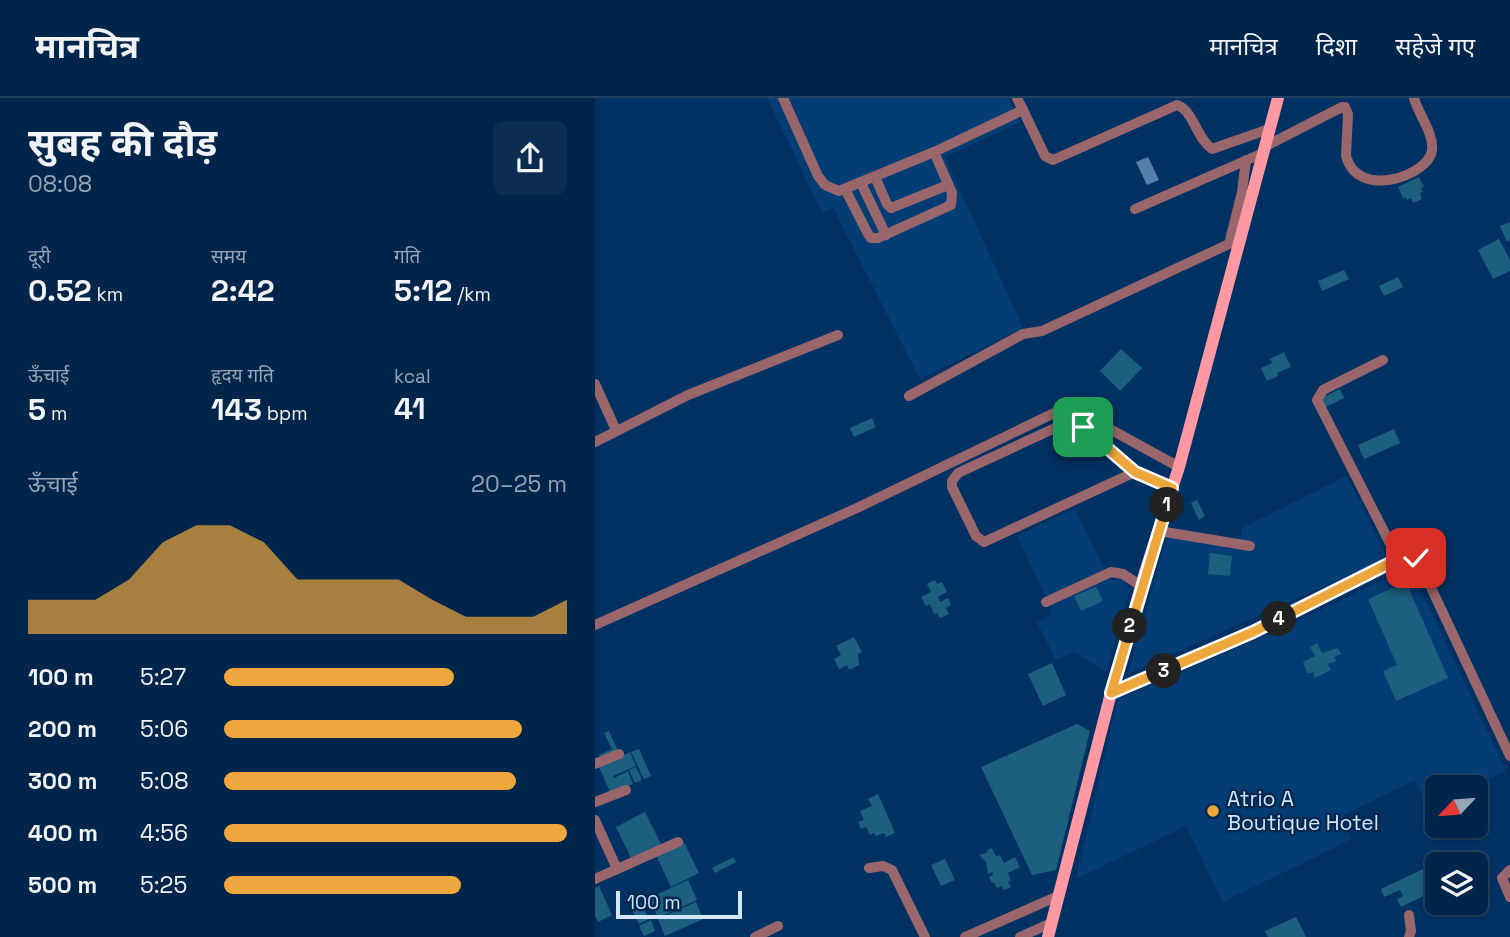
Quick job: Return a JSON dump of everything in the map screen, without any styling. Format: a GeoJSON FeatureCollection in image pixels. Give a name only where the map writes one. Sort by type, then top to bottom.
{"type":"FeatureCollection","features":[{"type":"Feature","properties":{"kind":"main road"},"geometry":{"type":"LineString","coordinates":[[1048,937],[1111,693],[1141,586],[1179,467],[1278,98]]}},
{"type":"Feature","properties":{"kind":"street"},"geometry":{"type":"LineString","coordinates":[[783,98],[818,176],[831,190],[845,189],[861,183],[1023,110]]}},
{"type":"Feature","properties":{"kind":"street"},"geometry":{"type":"LineString","coordinates":[[1017,98],[1045,156],[1053,160],[1177,105],[1185,110],[1203,142],[1212,149],[1269,129]]}},
{"type":"Feature","properties":{"kind":"street"},"geometry":{"type":"LineString","coordinates":[[1135,209],[1246,160],[1345,107],[1348,114],[1348,162],[1356,171],[1369,180],[1389,180],[1417,169],[1431,154],[1431,141],[1414,98]]}},
{"type":"Feature","properties":{"kind":"street"},"geometry":{"type":"LineString","coordinates":[[845,189],[868,234],[874,239],[886,235],[951,205],[953,200],[934,152]]}},
{"type":"Feature","properties":{"kind":"street"},"geometry":{"type":"LineString","coordinates":[[909,396],[1023,334],[1037,333],[1229,244],[1242,192],[1246,160]]}},
{"type":"Feature","properties":{"kind":"street"},"geometry":{"type":"LineString","coordinates":[[875,177],[891,208],[948,185]]}},
{"type":"Feature","properties":{"kind":"street"},"geometry":{"type":"LineString","coordinates":[[861,183],[886,235]]}},
{"type":"Feature","properties":{"kind":"street"},"geometry":{"type":"LineString","coordinates":[[595,442],[699,390],[838,335]]}},
{"type":"Feature","properties":{"kind":"street"},"geometry":{"type":"LineString","coordinates":[[1383,360],[1323,390],[1317,400],[1398,559]]}},
{"type":"Feature","properties":{"kind":"street"},"geometry":{"type":"LineString","coordinates":[[595,384],[617,430]]}},
{"type":"Feature","properties":{"kind":"street"},"geometry":{"type":"LineString","coordinates":[[595,625],[857,508],[1076,403],[1097,422],[1179,467]]}},
{"type":"Feature","properties":{"kind":"street"},"geometry":{"type":"LineString","coordinates":[[1135,472],[984,542],[976,536],[952,487],[954,477],[958,473],[1068,422],[1083,427],[1135,472],[1172,488]]}},
{"type":"Feature","properties":{"kind":"street"},"geometry":{"type":"LineString","coordinates":[[1159,531],[1250,546]]}},
{"type":"Feature","properties":{"kind":"street"},"geometry":{"type":"LineString","coordinates":[[1111,693],[1253,632],[1413,554],[1510,756]]}},
{"type":"Feature","properties":{"kind":"street"},"geometry":{"type":"LineString","coordinates":[[1046,602],[1111,572],[1123,574],[1141,586]]}},
{"type":"Feature","properties":{"kind":"street"},"geometry":{"type":"LineString","coordinates":[[595,764],[619,754]]}},
{"type":"Feature","properties":{"kind":"street"},"geometry":{"type":"LineString","coordinates":[[595,802],[626,790]]}},
{"type":"Feature","properties":{"kind":"street"},"geometry":{"type":"LineString","coordinates":[[595,820],[617,869]]}},
{"type":"Feature","properties":{"kind":"street"},"geometry":{"type":"LineString","coordinates":[[595,879],[678,842]]}},
{"type":"Feature","properties":{"kind":"street"},"geometry":{"type":"LineString","coordinates":[[869,868],[883,866],[892,870],[925,937]]}},
{"type":"Feature","properties":{"kind":"street"},"geometry":{"type":"LineString","coordinates":[[1510,870],[1502,877],[1510,897]]}},
{"type":"Feature","properties":{"kind":"street"},"geometry":{"type":"LineString","coordinates":[[965,937],[1058,897]]}},
{"type":"Feature","properties":{"kind":"street"},"geometry":{"type":"LineString","coordinates":[[1409,915],[1409,937]]}},
{"type":"Feature","properties":{"kind":"street"},"geometry":{"type":"LineString","coordinates":[[1020,937],[1051,923]]}},
{"type":"Feature","properties":{"kind":"street"},"geometry":{"type":"LineString","coordinates":[[755,937],[778,926]]}},
{"type":"Feature","properties":{"kind":"shaded area"},"geometry":{"type":"Polygon","coordinates":[[[767,98],[1008,98],[1020,122],[945,157],[1023,328],[920,379],[833,208],[822,212],[767,98]]]}},
{"type":"Feature","properties":{"kind":"shaded area"},"geometry":{"type":"Polygon","coordinates":[[[1148,157],[1159,180],[1147,185],[1136,162],[1148,157]]]}},
{"type":"Feature","properties":{"kind":"shaded area"},"geometry":{"type":"Polygon","coordinates":[[[1347,476],[1387,558],[1128,674],[1167,537],[1240,541],[1242,528],[1347,476]]]}},
{"type":"Feature","properties":{"kind":"shaded area"},"geometry":{"type":"Polygon","coordinates":[[[1075,509],[1105,570],[1046,597],[1017,536],[1075,509]]]}},
{"type":"Feature","properties":{"kind":"shaded area"},"geometry":{"type":"Polygon","coordinates":[[[1410,567],[1506,771],[1488,779],[1488,775],[1425,775],[1425,800],[1415,780],[1342,816],[1352,839],[1223,902],[1186,826],[1076,879],[1118,699],[1257,640],[1410,567]]]}},
{"type":"Feature","properties":{"kind":"shaded area"},"geometry":{"type":"Polygon","coordinates":[[[1120,577],[1130,589],[1106,672],[1075,652],[1056,660],[1037,622],[1052,615],[1050,606],[1108,579],[1114,581],[1120,577]]]}},
{"type":"Feature","properties":{"kind":"building"},"geometry":{"type":"Polygon","coordinates":[[[1419,177],[1424,187],[1420,193],[1422,199],[1413,203],[1411,198],[1403,198],[1398,187],[1419,177]]]}},
{"type":"Feature","properties":{"kind":"building"},"geometry":{"type":"Polygon","coordinates":[[[1510,222],[1510,240],[1507,242],[1500,226],[1510,222]]]}},
{"type":"Feature","properties":{"kind":"building"},"geometry":{"type":"Polygon","coordinates":[[[1499,239],[1510,260],[1510,271],[1493,279],[1478,250],[1499,239]]]}},
{"type":"Feature","properties":{"kind":"building"},"geometry":{"type":"Polygon","coordinates":[[[1344,270],[1349,279],[1322,291],[1318,281],[1344,270]]]}},
{"type":"Feature","properties":{"kind":"building"},"geometry":{"type":"Polygon","coordinates":[[[1398,277],[1403,287],[1384,296],[1379,286],[1398,277]]]}},
{"type":"Feature","properties":{"kind":"building"},"geometry":{"type":"Polygon","coordinates":[[[1121,349],[1142,368],[1120,391],[1100,371],[1121,349]]]}},
{"type":"Feature","properties":{"kind":"building"},"geometry":{"type":"Polygon","coordinates":[[[1284,352],[1291,367],[1267,381],[1261,368],[1272,363],[1270,359],[1284,352]]]}},
{"type":"Feature","properties":{"kind":"building"},"geometry":{"type":"Polygon","coordinates":[[[1340,389],[1344,398],[1324,408],[1319,399],[1340,389]]]}},
{"type":"Feature","properties":{"kind":"building"},"geometry":{"type":"Polygon","coordinates":[[[872,418],[876,427],[854,437],[850,428],[872,418]]]}},
{"type":"Feature","properties":{"kind":"building"},"geometry":{"type":"Polygon","coordinates":[[[1394,429],[1400,443],[1364,459],[1358,445],[1394,429]]]}},
{"type":"Feature","properties":{"kind":"building"},"geometry":{"type":"Polygon","coordinates":[[[1197,500],[1205,516],[1199,520],[1191,503],[1197,500]]]}},
{"type":"Feature","properties":{"kind":"building"},"geometry":{"type":"Polygon","coordinates":[[[1210,553],[1232,556],[1230,576],[1208,574],[1210,553]]]}},
{"type":"Feature","properties":{"kind":"building"},"geometry":{"type":"Polygon","coordinates":[[[935,580],[937,584],[942,582],[947,592],[938,597],[940,602],[948,598],[951,605],[946,608],[949,614],[940,618],[937,613],[934,614],[930,604],[926,606],[921,597],[931,592],[927,584],[935,580]]]}},
{"type":"Feature","properties":{"kind":"building"},"geometry":{"type":"Polygon","coordinates":[[[1406,582],[1448,678],[1396,701],[1383,671],[1397,665],[1368,599],[1406,582]]]}},
{"type":"Feature","properties":{"kind":"building"},"geometry":{"type":"Polygon","coordinates":[[[1096,587],[1103,601],[1081,611],[1074,596],[1096,587]]]}},
{"type":"Feature","properties":{"kind":"building"},"geometry":{"type":"Polygon","coordinates":[[[854,637],[862,652],[858,654],[859,665],[849,670],[847,665],[839,669],[834,659],[841,655],[836,646],[854,637]]]}},
{"type":"Feature","properties":{"kind":"building"},"geometry":{"type":"Polygon","coordinates":[[[1317,643],[1322,653],[1338,648],[1341,654],[1334,657],[1336,661],[1328,664],[1331,670],[1315,678],[1313,672],[1308,674],[1303,662],[1315,656],[1310,647],[1317,643]]]}},
{"type":"Feature","properties":{"kind":"building"},"geometry":{"type":"Polygon","coordinates":[[[1052,663],[1066,695],[1043,706],[1028,674],[1052,663]]]}},
{"type":"Feature","properties":{"kind":"building"},"geometry":{"type":"Polygon","coordinates":[[[1077,724],[1090,731],[1056,870],[1032,875],[981,767],[1077,724]]]}},
{"type":"Feature","properties":{"kind":"building"},"geometry":{"type":"Polygon","coordinates":[[[609,731],[618,751],[601,759],[599,755],[612,749],[604,733],[609,731]]]}},
{"type":"Feature","properties":{"kind":"building"},"geometry":{"type":"Polygon","coordinates":[[[639,749],[651,776],[644,779],[631,752],[639,749]]]}},
{"type":"Feature","properties":{"kind":"building"},"geometry":{"type":"Polygon","coordinates":[[[630,752],[636,766],[613,776],[614,778],[628,771],[633,784],[611,794],[599,767],[630,752]]]}},
{"type":"Feature","properties":{"kind":"building"},"geometry":{"type":"Polygon","coordinates":[[[636,767],[642,780],[635,783],[629,770],[636,767]]]}},
{"type":"Feature","properties":{"kind":"building"},"geometry":{"type":"Polygon","coordinates":[[[878,794],[895,833],[886,837],[884,833],[870,835],[866,827],[861,829],[858,822],[864,820],[860,811],[872,806],[868,799],[878,794]]]}},
{"type":"Feature","properties":{"kind":"building"},"geometry":{"type":"Polygon","coordinates":[[[645,812],[662,846],[632,860],[616,827],[645,812]]]}},
{"type":"Feature","properties":{"kind":"building"},"geometry":{"type":"Polygon","coordinates":[[[684,842],[699,873],[671,887],[656,855],[684,842]]]}},
{"type":"Feature","properties":{"kind":"building"},"geometry":{"type":"Polygon","coordinates":[[[992,848],[1004,863],[1015,857],[1020,867],[1008,873],[1011,887],[1004,890],[992,883],[989,877],[993,875],[992,872],[988,874],[986,862],[979,855],[992,848]]]}},
{"type":"Feature","properties":{"kind":"building"},"geometry":{"type":"Polygon","coordinates":[[[734,857],[736,862],[715,873],[712,868],[734,857]]]}},
{"type":"Feature","properties":{"kind":"building"},"geometry":{"type":"Polygon","coordinates":[[[945,859],[955,880],[941,886],[931,865],[945,859]]]}},
{"type":"Feature","properties":{"kind":"building"},"geometry":{"type":"Polygon","coordinates":[[[1423,869],[1425,895],[1401,907],[1397,899],[1403,896],[1400,890],[1384,897],[1381,889],[1423,869]]]}},
{"type":"Feature","properties":{"kind":"building"},"geometry":{"type":"Polygon","coordinates":[[[688,880],[697,900],[658,918],[649,898],[688,880]]]}},
{"type":"Feature","properties":{"kind":"building"},"geometry":{"type":"Polygon","coordinates":[[[599,886],[612,915],[598,922],[595,916],[595,888],[599,886]]]}},
{"type":"Feature","properties":{"kind":"building"},"geometry":{"type":"Polygon","coordinates":[[[640,901],[649,919],[639,924],[630,906],[640,901]]]}},
{"type":"Feature","properties":{"kind":"building"},"geometry":{"type":"Polygon","coordinates":[[[696,902],[703,919],[665,936],[658,919],[696,902]]]}},
{"type":"Feature","properties":{"kind":"building"},"geometry":{"type":"Polygon","coordinates":[[[1296,917],[1306,937],[1268,937],[1265,931],[1296,917]]]}},
{"type":"Feature","properties":{"kind":"building"},"geometry":{"type":"Polygon","coordinates":[[[651,920],[655,931],[644,936],[639,926],[651,920]]]}},
{"type":"Feature","properties":{"kind":"place","name":"Atrio A Boutique Hotel"},"geometry":{"type":"Point","coordinates":[1213,811]}},
{"type":"Feature","properties":{"kind":"route"},"geometry":{"type":"LineString","coordinates":[[1083,427],[1135,472],[1172,488],[1111,693],[1253,632],[1398,559],[1413,554],[1416,558]]}}]}
